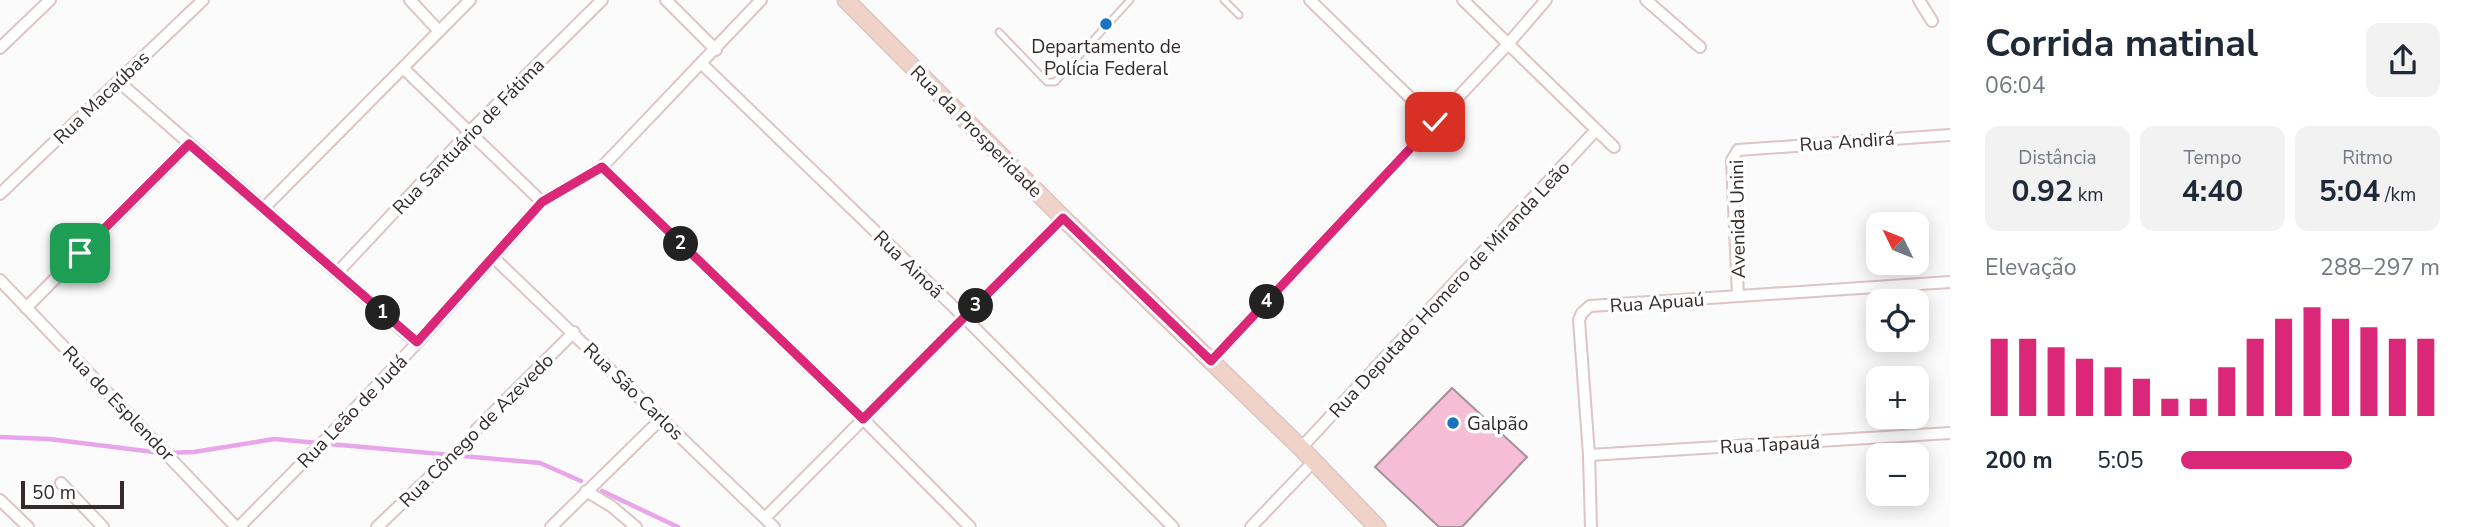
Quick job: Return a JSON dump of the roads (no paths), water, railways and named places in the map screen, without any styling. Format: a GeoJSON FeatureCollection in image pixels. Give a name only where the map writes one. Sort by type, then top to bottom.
{"type":"FeatureCollection","features":[{"type":"Feature","properties":{"kind":"street"},"geometry":{"type":"LineString","coordinates":[[0,48],[50,0]]}},
{"type":"Feature","properties":{"kind":"street","name":"Rua Macaúbas"},"geometry":{"type":"LineString","coordinates":[[0,194],[203,0]]}},
{"type":"Feature","properties":{"kind":"street"},"geometry":{"type":"LineString","coordinates":[[410,0],[439,31]]}},
{"type":"Feature","properties":{"kind":"street"},"geometry":{"type":"LineString","coordinates":[[263,209],[470,0]]}},
{"type":"Feature","properties":{"kind":"street","name":"Rua Santuário de Fátima"},"geometry":{"type":"LineString","coordinates":[[337,274],[469,132],[602,0]]}},
{"type":"Feature","properties":{"kind":"street"},"geometry":{"type":"LineString","coordinates":[[666,0],[716,50]]}},
{"type":"Feature","properties":{"kind":"street","name":"Rua Leão de Judá"},"geometry":{"type":"LineString","coordinates":[[237,527],[315,451],[542,202],[602,167],[761,0]]}},
{"type":"Feature","properties":{"kind":"street","name":"Rua da Prosperidade"},"geometry":{"type":"LineString","coordinates":[[846,0],[1063,218],[1301,448],[1377,527]]}},
{"type":"Feature","properties":{"kind":"street"},"geometry":{"type":"LineString","coordinates":[[1310,0],[1435,122]]}},
{"type":"Feature","properties":{"kind":"street"},"geometry":{"type":"LineString","coordinates":[[1463,0],[1614,147]]}},
{"type":"Feature","properties":{"kind":"street"},"geometry":{"type":"LineString","coordinates":[[1211,361],[1546,0]]}},
{"type":"Feature","properties":{"kind":"street"},"geometry":{"type":"LineString","coordinates":[[1646,0],[1700,47]]}},
{"type":"Feature","properties":{"kind":"street"},"geometry":{"type":"LineString","coordinates":[[1919,0],[1932,21]]}},
{"type":"Feature","properties":{"kind":"street","name":"Rua Ainoã"},"geometry":{"type":"LineString","coordinates":[[702,64],[964,317],[1173,527]]}},
{"type":"Feature","properties":{"kind":"street"},"geometry":{"type":"LineString","coordinates":[[403,68],[542,202]]}},
{"type":"Feature","properties":{"kind":"street"},"geometry":{"type":"LineString","coordinates":[[118,81],[417,342]]}},
{"type":"Feature","properties":{"kind":"street","name":"Rua Deputado Homero de Miranda Leão"},"geometry":{"type":"LineString","coordinates":[[1301,448],[1596,130]]}},
{"type":"Feature","properties":{"kind":"street","name":"Rua Andirá"},"geometry":{"type":"LineString","coordinates":[[1744,148],[1950,135]]}},
{"type":"Feature","properties":{"kind":"street"},"geometry":{"type":"LineString","coordinates":[[26,308],[189,144]]}},
{"type":"Feature","properties":{"kind":"street","name":"Avenida Unini"},"geometry":{"type":"LineString","coordinates":[[1738,296],[1732,160],[1738,149],[1744,148]]}},
{"type":"Feature","properties":{"kind":"street"},"geometry":{"type":"LineString","coordinates":[[602,167],[863,419],[970,527]]}},
{"type":"Feature","properties":{"kind":"street"},"geometry":{"type":"LineString","coordinates":[[765,518],[1063,218]]}},
{"type":"Feature","properties":{"kind":"street","name":"Rua São Carlos"},"geometry":{"type":"LineString","coordinates":[[494,257],[774,527]]}},
{"type":"Feature","properties":{"kind":"street","name":"Rua do Esplendor"},"geometry":{"type":"LineString","coordinates":[[0,280],[237,527]]}},
{"type":"Feature","properties":{"kind":"street","name":"Rua Apuaú"},"geometry":{"type":"LineString","coordinates":[[1591,527],[1589,455],[1579,320],[1586,308],[1950,282]]}},
{"type":"Feature","properties":{"kind":"street","name":"Rua Cônego de Azevedo"},"geometry":{"type":"LineString","coordinates":[[477,430],[573,332]]}},
{"type":"Feature","properties":{"kind":"street"},"geometry":{"type":"LineString","coordinates":[[551,527],[662,418]]}},
{"type":"Feature","properties":{"kind":"street","name":"Rua Tapauá"},"geometry":{"type":"LineString","coordinates":[[1589,455],[1950,433]]}},
{"type":"Feature","properties":{"kind":"street"},"geometry":{"type":"LineString","coordinates":[[1251,527],[1314,461]]}},
{"type":"Feature","properties":{"kind":"street","name":"Rua Cônego de Azevedo"},"geometry":{"type":"LineString","coordinates":[[377,527],[439,468]]}},
{"type":"Feature","properties":{"kind":"street"},"geometry":{"type":"LineString","coordinates":[[61,483],[103,527]]}},
{"type":"Feature","properties":{"kind":"street"},"geometry":{"type":"LineString","coordinates":[[586,491],[611,506],[636,527]]}},
{"type":"Feature","properties":{"kind":"street"},"geometry":{"type":"LineString","coordinates":[[0,500],[29,527]]}},
{"type":"Feature","properties":{"kind":"lane"},"geometry":{"type":"LineString","coordinates":[[999,32],[1047,82],[1055,82],[1130,0]]}},
{"type":"Feature","properties":{"kind":"lane"},"geometry":{"type":"LineString","coordinates":[[1224,0],[1239,15]]}},
{"type":"Feature","properties":{"kind":"waterway"},"geometry":{"type":"LineString","coordinates":[[0,437],[49,439],[162,453],[194,452],[274,439],[540,463],[581,481]]}},
{"type":"Feature","properties":{"kind":"waterway"},"geometry":{"type":"LineString","coordinates":[[602,491],[678,527]]}},
{"type":"Feature","properties":{"kind":"place","name":"Departamento de Polícia Federal"},"geometry":{"type":"Point","coordinates":[1106,24]}},
{"type":"Feature","properties":{"kind":"place","name":"Galpão"},"geometry":{"type":"Point","coordinates":[1453,423]}}]}
